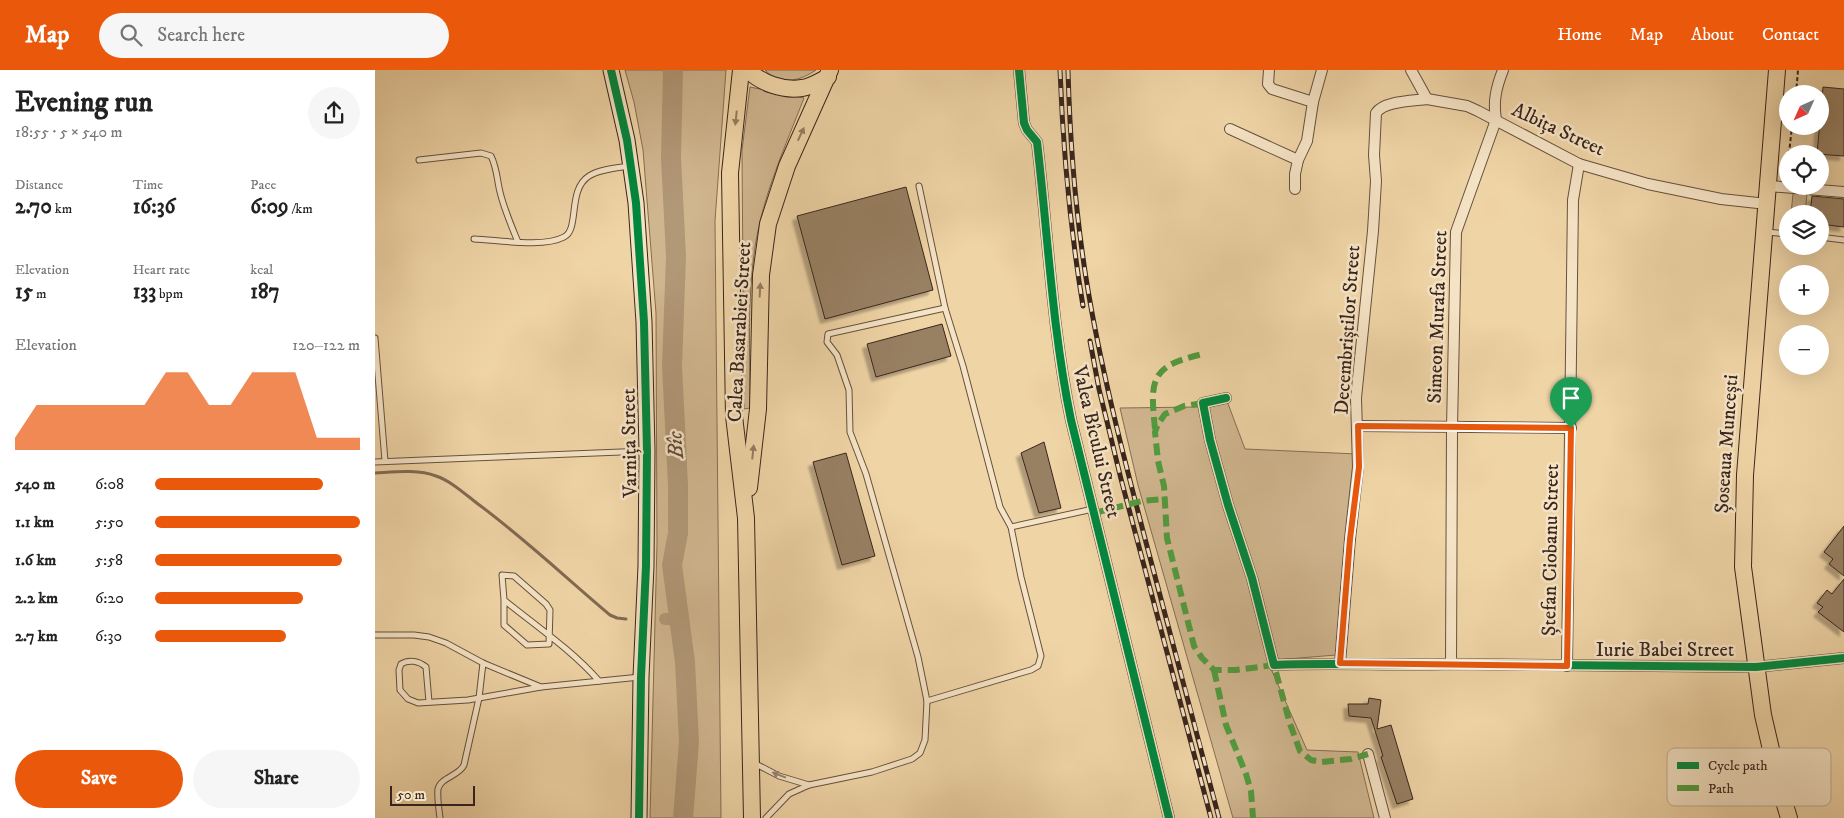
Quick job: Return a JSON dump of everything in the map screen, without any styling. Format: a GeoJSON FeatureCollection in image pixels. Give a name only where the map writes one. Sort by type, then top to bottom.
{"type":"FeatureCollection","features":[{"type":"Feature","properties":{"kind":"main road","name":"Calea Basarabiei Street"},"geometry":{"type":"LineString","coordinates":[[741,70],[730,173],[734,416],[746,518],[752,818]]}},
{"type":"Feature","properties":{"kind":"main road"},"geometry":{"type":"LineString","coordinates":[[748,70],[753,75],[770,84],[785,88],[803,88],[829,74]]}},
{"type":"Feature","properties":{"kind":"main road","name":"Șoseaua Muncești"},"geometry":{"type":"LineString","coordinates":[[1770,748],[1756,667],[1743,567],[1743,541],[1745,474],[1777,70]]}},
{"type":"Feature","properties":{"kind":"main road","name":"Calea Basarabiei Street"},"geometry":{"type":"LineString","coordinates":[[746,518],[758,409],[761,275],[768,224],[787,166],[829,74]]}},
{"type":"Feature","properties":{"kind":"street","name":"Varnița Street"},"geometry":{"type":"LineString","coordinates":[[611,70],[627,140],[636,203],[644,322],[647,451],[646,566],[641,677],[639,818]]}},
{"type":"Feature","properties":{"kind":"street","name":"Valea Bîcului Street"},"geometry":{"type":"LineString","coordinates":[[1019,70],[1025,123],[1027,130],[1037,142],[1052,298],[1064,386],[1169,818]]}},
{"type":"Feature","properties":{"kind":"street"},"geometry":{"type":"LineString","coordinates":[[1269,70],[1268,84],[1272,89],[1313,102]]}},
{"type":"Feature","properties":{"kind":"street"},"geometry":{"type":"LineString","coordinates":[[1295,189],[1295,174],[1298,160],[1307,141],[1313,102],[1322,70]]}},
{"type":"Feature","properties":{"kind":"street"},"geometry":{"type":"LineString","coordinates":[[1411,70],[1427,99]]}},
{"type":"Feature","properties":{"kind":"street","name":"Simeon Murafa Street"},"geometry":{"type":"LineString","coordinates":[[1451,664],[1452,427],[1456,232],[1496,120],[1494,102],[1503,70]]}},
{"type":"Feature","properties":{"kind":"street","name":"Albița Street"},"geometry":{"type":"LineString","coordinates":[[1427,99],[1467,106],[1579,164],[1648,184],[1721,199],[1767,204]]}},
{"type":"Feature","properties":{"kind":"street","name":"Decembriștilor Street"},"geometry":{"type":"LineString","coordinates":[[1340,663],[1350,539],[1359,467],[1358,374],[1375,205],[1374,155],[1376,113],[1379,108],[1387,105],[1427,99]]}},
{"type":"Feature","properties":{"kind":"street"},"geometry":{"type":"LineString","coordinates":[[1229,129],[1298,160]]}},
{"type":"Feature","properties":{"kind":"street","name":"Ștefan Ciobanu Street"},"geometry":{"type":"LineString","coordinates":[[1567,666],[1573,200],[1579,164]]}},
{"type":"Feature","properties":{"kind":"street"},"geometry":{"type":"LineString","coordinates":[[1769,186],[1844,192]]}},
{"type":"Feature","properties":{"kind":"street","name":"Iurie Babei Street"},"geometry":{"type":"LineString","coordinates":[[1226,398],[1203,403],[1205,419],[1257,596],[1274,665],[1340,663],[1756,667],[1844,658]]}},
{"type":"Feature","properties":{"kind":"street"},"geometry":{"type":"LineString","coordinates":[[1358,426],[1571,428]]}},
{"type":"Feature","properties":{"kind":"street"},"geometry":{"type":"LineString","coordinates":[[1368,754],[1385,818]]}},
{"type":"Feature","properties":{"kind":"lane"},"geometry":{"type":"LineString","coordinates":[[419,160],[481,153],[491,156],[496,166],[506,214],[518,242]]}},
{"type":"Feature","properties":{"kind":"lane"},"geometry":{"type":"LineString","coordinates":[[474,239],[548,243],[565,237],[570,232],[575,198],[582,183],[593,174],[630,166]]}},
{"type":"Feature","properties":{"kind":"lane"},"geometry":{"type":"LineString","coordinates":[[919,186],[945,308],[963,366],[1000,507],[1011,527],[1021,577],[1041,656],[1038,666],[1031,670],[927,700]]}},
{"type":"Feature","properties":{"kind":"lane"},"geometry":{"type":"LineString","coordinates":[[1765,232],[1779,233]]}},
{"type":"Feature","properties":{"kind":"lane"},"geometry":{"type":"LineString","coordinates":[[1829,238],[1844,240]]}},
{"type":"Feature","properties":{"kind":"lane"},"geometry":{"type":"LineString","coordinates":[[766,818],[789,794],[809,785],[872,772],[912,759],[920,753],[925,740],[927,700],[918,657],[868,483],[850,432],[849,390],[837,355],[827,342],[828,334],[945,308]]}},
{"type":"Feature","properties":{"kind":"lane"},"geometry":{"type":"LineString","coordinates":[[375,338],[385,461]]}},
{"type":"Feature","properties":{"kind":"lane"},"geometry":{"type":"LineString","coordinates":[[375,462],[647,451]]}},
{"type":"Feature","properties":{"kind":"lane"},"geometry":{"type":"LineString","coordinates":[[1011,527],[1093,509]]}},
{"type":"Feature","properties":{"kind":"lane"},"geometry":{"type":"LineString","coordinates":[[503,575],[514,576],[546,604],[550,610],[549,644],[527,645],[504,625],[504,600],[503,575]]}},
{"type":"Feature","properties":{"kind":"lane"},"geometry":{"type":"LineString","coordinates":[[504,600],[583,663],[599,681]]}},
{"type":"Feature","properties":{"kind":"lane"},"geometry":{"type":"LineString","coordinates":[[375,635],[429,637],[446,643],[483,663],[541,687]]}},
{"type":"Feature","properties":{"kind":"lane"},"geometry":{"type":"LineString","coordinates":[[429,702],[426,667],[416,662],[401,664],[399,670],[400,690],[412,702],[429,702],[479,698],[541,687],[641,677]]}},
{"type":"Feature","properties":{"kind":"lane"},"geometry":{"type":"LineString","coordinates":[[440,818],[438,790],[443,782],[462,769],[479,698],[483,663]]}},
{"type":"Feature","properties":{"kind":"lane"},"geometry":{"type":"LineString","coordinates":[[751,761],[779,776],[809,785]]}},
{"type":"Feature","properties":{"kind":"path"},"geometry":{"type":"LineString","coordinates":[[1796,85],[1797,70]]}},
{"type":"Feature","properties":{"kind":"shaded area"},"geometry":{"type":"Polygon","coordinates":[[[625,70],[726,70],[715,221],[721,818],[650,818],[657,543],[656,313],[643,150],[634,102],[625,70]]]}},
{"type":"Feature","properties":{"kind":"shaded area"},"geometry":{"type":"Polygon","coordinates":[[[765,70],[816,70],[797,79],[784,80],[771,75],[765,70]]]}},
{"type":"Feature","properties":{"kind":"shaded area"},"geometry":{"type":"Polygon","coordinates":[[[750,87],[804,98],[775,171],[763,209],[755,247],[752,267],[749,328],[750,408],[744,409],[742,150],[750,87]]]}},
{"type":"Feature","properties":{"kind":"shaded area"},"geometry":{"type":"Polygon","coordinates":[[[1793,195],[1807,195],[1806,205],[1792,205],[1793,195]]]}},
{"type":"Feature","properties":{"kind":"shaded area"},"geometry":{"type":"Polygon","coordinates":[[[1227,401],[1245,449],[1357,454],[1336,655],[1275,660],[1226,491],[1207,408],[1227,401]]]}},
{"type":"Feature","properties":{"kind":"shaded area"},"geometry":{"type":"Polygon","coordinates":[[[1198,407],[1241,554],[1272,671],[1307,750],[1358,752],[1374,818],[1233,818],[1138,485],[1120,408],[1198,407]]]}},
{"type":"Feature","properties":{"kind":"building"},"geometry":{"type":"Polygon","coordinates":[[[1829,88],[1844,89],[1844,156],[1829,155],[1829,145],[1818,145],[1819,135],[1829,135],[1829,88]]]}},
{"type":"Feature","properties":{"kind":"building"},"geometry":{"type":"Polygon","coordinates":[[[906,187],[933,290],[825,319],[797,216],[906,187]]]}},
{"type":"Feature","properties":{"kind":"building"},"geometry":{"type":"Polygon","coordinates":[[[1812,196],[1844,199],[1844,227],[1829,225],[1829,205],[1811,205],[1812,196]]]}},
{"type":"Feature","properties":{"kind":"building"},"geometry":{"type":"Polygon","coordinates":[[[942,324],[951,356],[876,377],[867,344],[942,324]]]}},
{"type":"Feature","properties":{"kind":"building"},"geometry":{"type":"Polygon","coordinates":[[[1044,442],[1061,508],[1039,513],[1021,453],[1044,442]]]}},
{"type":"Feature","properties":{"kind":"building"},"geometry":{"type":"Polygon","coordinates":[[[846,453],[875,556],[842,565],[813,462],[846,453]]]}},
{"type":"Feature","properties":{"kind":"building"},"geometry":{"type":"Polygon","coordinates":[[[1844,526],[1844,576],[1829,564],[1833,559],[1824,552],[1844,526]]]}},
{"type":"Feature","properties":{"kind":"building"},"geometry":{"type":"Polygon","coordinates":[[[1844,579],[1844,632],[1818,612],[1823,607],[1817,603],[1827,590],[1832,594],[1844,579]]]}},
{"type":"Feature","properties":{"kind":"building"},"geometry":{"type":"Polygon","coordinates":[[[1369,698],[1381,700],[1377,729],[1391,725],[1413,799],[1397,804],[1381,757],[1383,756],[1371,718],[1349,716],[1348,704],[1368,704],[1369,698]]]}},
{"type":"Feature","properties":{"kind":"waterway","name":"Bîc"},"geometry":{"type":"LineString","coordinates":[[673,70],[671,158],[676,256],[672,366],[678,485],[678,533],[672,565],[685,662],[689,742],[683,818]]}},
{"type":"Feature","properties":{"kind":"waterway"},"geometry":{"type":"LineString","coordinates":[[375,473],[421,472],[447,481],[512,530],[610,615],[626,619]]}},
{"type":"Feature","properties":{"kind":"waterway"},"geometry":{"type":"LineString","coordinates":[[665,619],[679,619]]}},
{"type":"Feature","properties":{"kind":"railway"},"geometry":{"type":"LineString","coordinates":[[1060,70],[1068,188],[1083,306]]}},
{"type":"Feature","properties":{"kind":"railway"},"geometry":{"type":"LineString","coordinates":[[1068,70],[1070,126],[1077,211],[1084,268],[1095,328],[1108,392],[1132,487],[1219,818]]}},
{"type":"Feature","properties":{"kind":"railway"},"geometry":{"type":"LineString","coordinates":[[1090,341],[1099,389],[1121,479],[1211,818]]}},
{"type":"Feature","properties":{"kind":"marked path"},"geometry":{"type":"LineString","coordinates":[[1155,429],[1153,398],[1157,377],[1172,364],[1203,354]]}},
{"type":"Feature","properties":{"kind":"marked path"},"geometry":{"type":"LineString","coordinates":[[1203,403],[1184,406],[1165,414],[1155,432],[1158,461],[1164,486],[1167,538],[1194,646],[1202,658],[1214,670],[1236,670],[1274,665],[1290,724],[1300,751],[1311,760],[1321,762],[1351,759],[1368,754]]}},
{"type":"Feature","properties":{"kind":"marked path"},"geometry":{"type":"LineString","coordinates":[[1094,513],[1142,501],[1165,499]]}},
{"type":"Feature","properties":{"kind":"marked path"},"geometry":{"type":"LineString","coordinates":[[1214,670],[1226,725],[1251,791],[1253,818]]}},
{"type":"Feature","properties":{"kind":"cycle path"},"geometry":{"type":"LineString","coordinates":[[611,70],[627,140],[636,203],[644,322],[647,451],[646,566],[641,677],[639,818]]}},
{"type":"Feature","properties":{"kind":"cycle path"},"geometry":{"type":"LineString","coordinates":[[1019,70],[1024,123],[1037,142],[1059,351],[1071,420],[1169,818]]}},
{"type":"Feature","properties":{"kind":"cycle path"},"geometry":{"type":"LineString","coordinates":[[1226,398],[1203,403],[1210,440],[1228,505],[1252,578],[1274,665],[1451,664],[1756,667],[1844,658]]}},
{"type":"Feature","properties":{"kind":"route"},"geometry":{"type":"LineString","coordinates":[[1358,426],[1571,428],[1567,666],[1370,665],[1340,663],[1350,539],[1359,467],[1358,426]]}}]}
